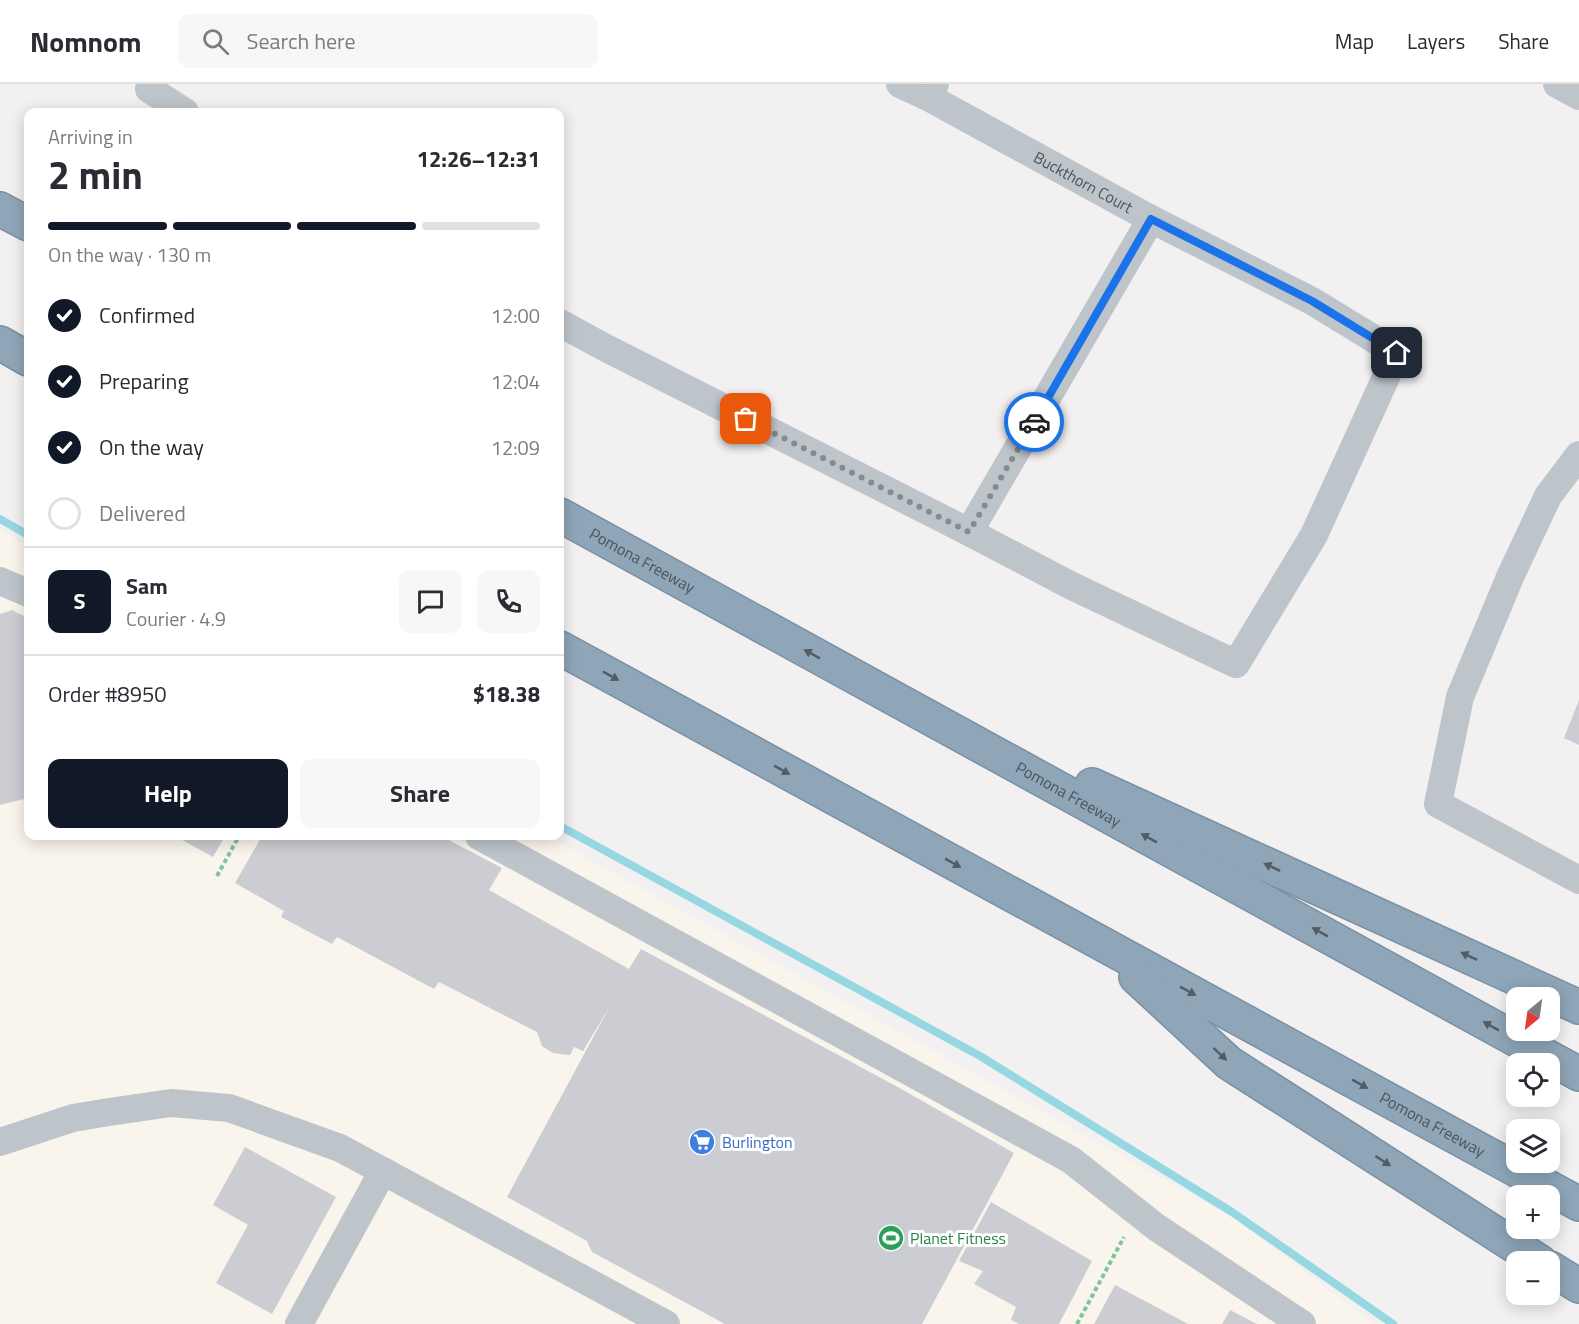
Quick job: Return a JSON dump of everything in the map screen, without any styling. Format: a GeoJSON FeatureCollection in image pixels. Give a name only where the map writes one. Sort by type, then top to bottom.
{"type":"FeatureCollection","features":[{"type":"Feature","properties":{"kind":"highway"},"geometry":{"type":"LineString","coordinates":[[0,209],[24,222]]}},
{"type":"Feature","properties":{"kind":"highway"},"geometry":{"type":"LineString","coordinates":[[0,343],[24,357]]}},
{"type":"Feature","properties":{"kind":"highway","name":"Pomona Freeway"},"geometry":{"type":"LineString","coordinates":[[564,517],[1579,1074]]}},
{"type":"Feature","properties":{"kind":"highway","name":"Pomona Freeway"},"geometry":{"type":"LineString","coordinates":[[564,650],[1579,1204]]}},
{"type":"Feature","properties":{"kind":"highway"},"geometry":{"type":"LineString","coordinates":[[845,672],[1579,1007]]}},
{"type":"Feature","properties":{"kind":"highway"},"geometry":{"type":"LineString","coordinates":[[1100,943],[1229,1063],[1523,1251]]}},
{"type":"Feature","properties":{"kind":"highway"},"geometry":{"type":"LineString","coordinates":[[1560,1274],[1579,1286]]}},
{"type":"Feature","properties":{"kind":"street"},"geometry":{"type":"LineString","coordinates":[[152,84],[148,89],[179,108]]}},
{"type":"Feature","properties":{"kind":"street","name":"Buckthorn Court"},"geometry":{"type":"LineString","coordinates":[[900,84],[931,91],[1151,219],[1312,301],[1397,353],[1314,534],[1236,664],[1070,585],[969,532]]}},
{"type":"Feature","properties":{"kind":"street"},"geometry":{"type":"LineString","coordinates":[[1557,84],[1579,96]]}},
{"type":"Feature","properties":{"kind":"street"},"geometry":{"type":"LineString","coordinates":[[564,325],[969,532],[1151,219]]}},
{"type":"Feature","properties":{"kind":"street"},"geometry":{"type":"LineString","coordinates":[[1579,455],[1548,496],[1509,577],[1460,697],[1438,804],[1579,880]]}},
{"type":"Feature","properties":{"kind":"street"},"geometry":{"type":"LineString","coordinates":[[0,581],[24,591]]}},
{"type":"Feature","properties":{"kind":"street"},"geometry":{"type":"LineString","coordinates":[[486,840],[1071,1161],[1156,1227],[1302,1324]]}},
{"type":"Feature","properties":{"kind":"street"},"geometry":{"type":"LineString","coordinates":[[0,1142],[73,1118],[171,1103],[229,1108],[340,1148],[666,1324]]}},
{"type":"Feature","properties":{"kind":"street"},"geometry":{"type":"LineString","coordinates":[[299,1324],[382,1171]]}},
{"type":"Feature","properties":{"kind":"path"},"geometry":{"type":"LineString","coordinates":[[217,876],[237,840]]}},
{"type":"Feature","properties":{"kind":"path"},"geometry":{"type":"LineString","coordinates":[[1077,1324],[1137,1213]]}},
{"type":"Feature","properties":{"kind":"shaded area"},"geometry":{"type":"Polygon","coordinates":[[[0,530],[24,544],[24,840],[554,840],[1235,1219],[1374,1324],[0,1324],[0,530]]]}},
{"type":"Feature","properties":{"kind":"building"},"geometry":{"type":"Polygon","coordinates":[[[12,610],[24,616],[24,799],[0,805],[0,614],[12,610]]]}},
{"type":"Feature","properties":{"kind":"building"},"geometry":{"type":"Polygon","coordinates":[[[1579,700],[1579,745],[1564,738],[1579,700]]]}},
{"type":"Feature","properties":{"kind":"building"},"geometry":{"type":"Polygon","coordinates":[[[182,840],[223,840],[213,857],[182,840]]]}},
{"type":"Feature","properties":{"kind":"building"},"geometry":{"type":"Polygon","coordinates":[[[260,840],[449,840],[502,868],[489,890],[629,969],[641,949],[896,1086],[1014,1153],[922,1324],[725,1324],[592,1252],[587,1241],[507,1197],[610,1006],[583,1051],[574,1047],[570,1055],[553,1053],[542,1046],[537,1032],[439,982],[434,989],[337,937],[332,944],[281,917],[284,911],[235,883],[260,840]]]}},
{"type":"Feature","properties":{"kind":"building"},"geometry":{"type":"Polygon","coordinates":[[[245,1147],[336,1197],[272,1314],[216,1283],[248,1225],[213,1205],[245,1147]]]}},
{"type":"Feature","properties":{"kind":"building"},"geometry":{"type":"Polygon","coordinates":[[[991,1202],[1092,1261],[1059,1324],[1019,1324],[1011,1320],[1016,1307],[974,1284],[983,1271],[959,1261],[991,1202]]]}},
{"type":"Feature","properties":{"kind":"building"},"geometry":{"type":"Polygon","coordinates":[[[1115,1285],[1188,1324],[1094,1324],[1115,1285]]]}},
{"type":"Feature","properties":{"kind":"building"},"geometry":{"type":"Polygon","coordinates":[[[1230,1310],[1257,1324],[1222,1324],[1230,1310]]]}},
{"type":"Feature","properties":{"kind":"waterway"},"geometry":{"type":"LineString","coordinates":[[0,519],[24,533]]}},
{"type":"Feature","properties":{"kind":"waterway"},"geometry":{"type":"LineString","coordinates":[[564,828],[980,1056],[1232,1212],[1393,1324]]}},
{"type":"Feature","properties":{"kind":"way so far"},"geometry":{"type":"LineString","coordinates":[[746,419],[969,532],[1034,422]]}},
{"type":"Feature","properties":{"kind":"place","name":"Burlington"},"geometry":{"type":"Point","coordinates":[702,1142]}},
{"type":"Feature","properties":{"kind":"place","name":"Planet Fitness"},"geometry":{"type":"Point","coordinates":[891,1238]}},
{"type":"Feature","properties":{"kind":"route"},"geometry":{"type":"LineString","coordinates":[[1034,422],[1151,219],[1312,301],[1397,353]]}}]}
